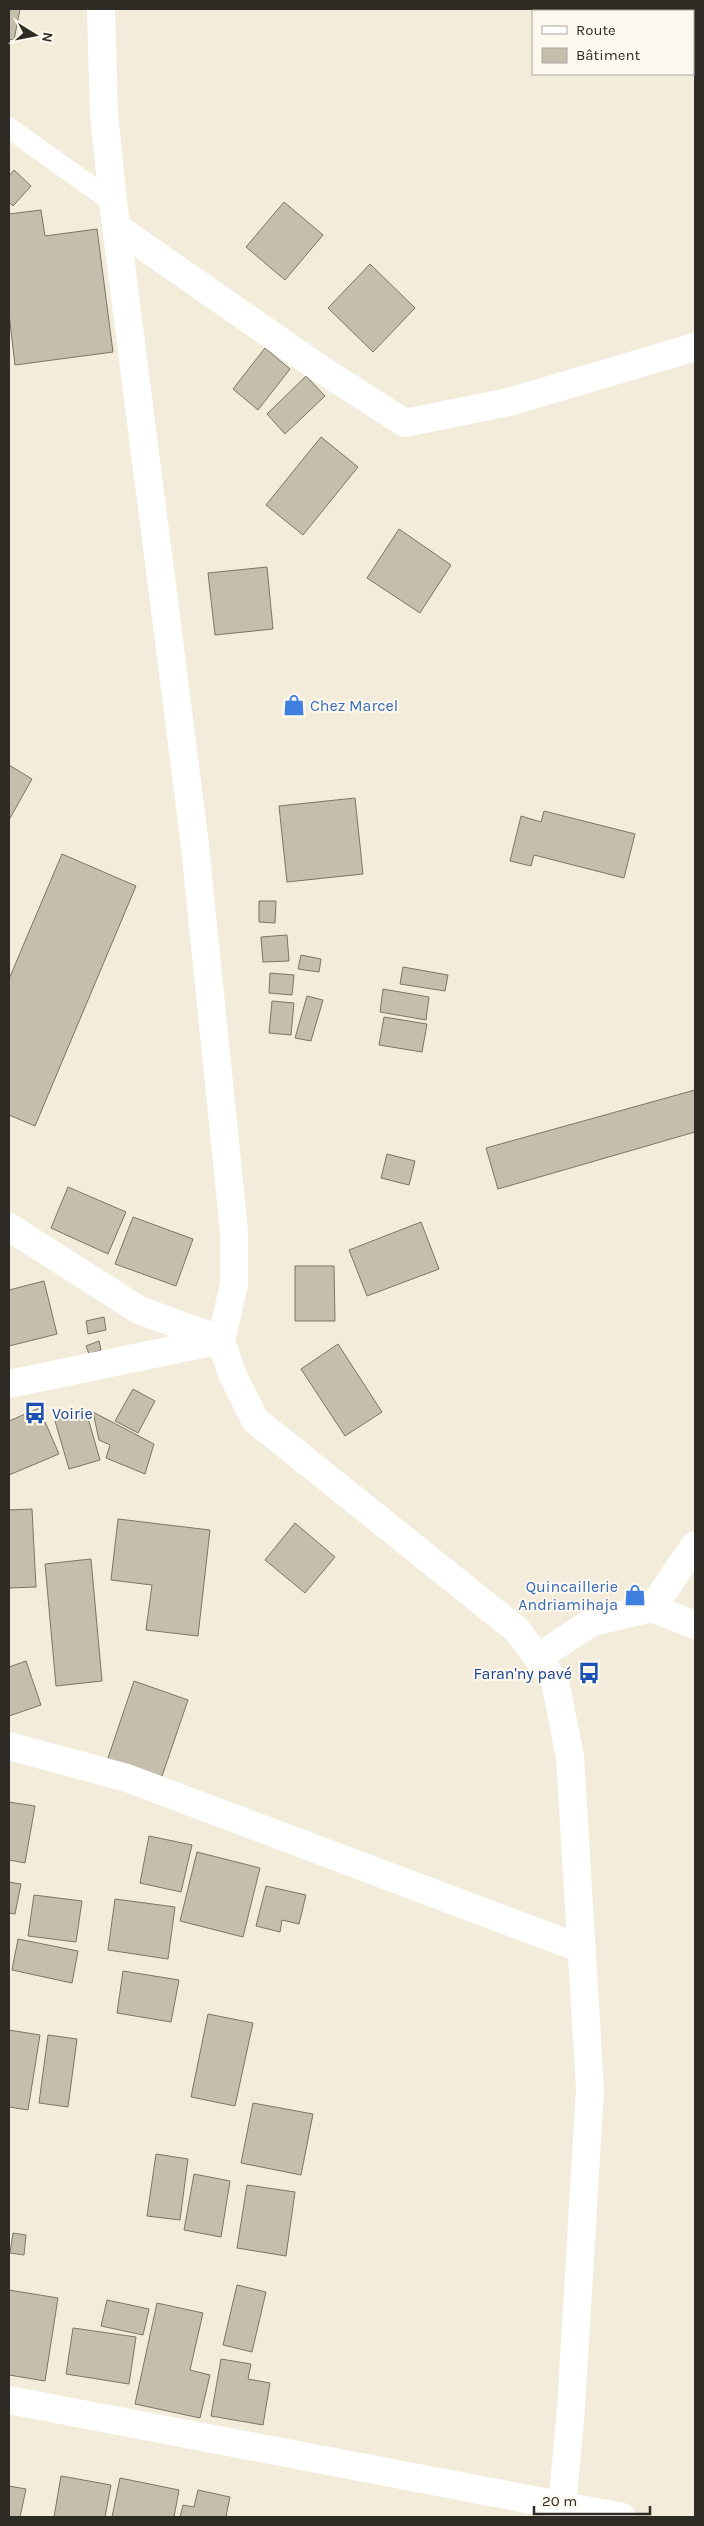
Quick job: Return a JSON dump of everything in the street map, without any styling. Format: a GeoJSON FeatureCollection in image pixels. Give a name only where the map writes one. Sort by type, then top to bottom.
{"type":"FeatureCollection","features":[{"type":"Feature","properties":{"kind":"main road"},"geometry":{"type":"LineString","coordinates":[[101,9],[104,114],[114,214],[194,837],[234,1231],[234,1284],[221,1340],[232,1374],[255,1420],[517,1630],[555,1681],[570,1757],[590,2089],[571,2418],[566,2481],[561,2511]]}},
{"type":"Feature","properties":{"kind":"main road"},"geometry":{"type":"LineString","coordinates":[[114,214],[319,368],[405,423],[509,402],[695,347]]}},
{"type":"Feature","properties":{"kind":"main road"},"geometry":{"type":"LineString","coordinates":[[9,1226],[140,1310],[221,1340]]}},
{"type":"Feature","properties":{"kind":"main road"},"geometry":{"type":"LineString","coordinates":[[9,1384],[221,1340]]}},
{"type":"Feature","properties":{"kind":"main road"},"geometry":{"type":"LineString","coordinates":[[652,1608],[695,1545]]}},
{"type":"Feature","properties":{"kind":"main road"},"geometry":{"type":"LineString","coordinates":[[538,1657],[592,1622],[652,1608],[695,1625]]}},
{"type":"Feature","properties":{"kind":"main road"},"geometry":{"type":"LineString","coordinates":[[9,1746],[127,1778],[582,1949]]}},
{"type":"Feature","properties":{"kind":"main road"},"geometry":{"type":"LineString","coordinates":[[9,2400],[561,2511],[622,2517]]}},
{"type":"Feature","properties":{"kind":"lane"},"geometry":{"type":"LineString","coordinates":[[9,128],[114,214]]}},
{"type":"Feature","properties":{"kind":"building"},"geometry":{"type":"Polygon","coordinates":[[[9,9],[20,9],[14,40],[9,39],[9,9]]]}},
{"type":"Feature","properties":{"kind":"building"},"geometry":{"type":"Polygon","coordinates":[[[14,170],[31,186],[13,206],[9,202],[9,176],[14,170]]]}},
{"type":"Feature","properties":{"kind":"building"},"geometry":{"type":"Polygon","coordinates":[[[284,202],[323,235],[285,280],[246,247],[284,202]]]}},
{"type":"Feature","properties":{"kind":"building"},"geometry":{"type":"Polygon","coordinates":[[[41,210],[45,236],[97,229],[113,352],[15,365],[9,314],[9,214],[41,210]]]}},
{"type":"Feature","properties":{"kind":"building"},"geometry":{"type":"Polygon","coordinates":[[[370,264],[415,308],[373,352],[328,308],[370,264]]]}},
{"type":"Feature","properties":{"kind":"building"},"geometry":{"type":"Polygon","coordinates":[[[265,348],[290,369],[258,410],[233,389],[265,348]]]}},
{"type":"Feature","properties":{"kind":"building"},"geometry":{"type":"Polygon","coordinates":[[[306,376],[325,396],[285,434],[267,414],[306,376]]]}},
{"type":"Feature","properties":{"kind":"building"},"geometry":{"type":"Polygon","coordinates":[[[321,437],[358,467],[303,535],[266,505],[321,437]]]}},
{"type":"Feature","properties":{"kind":"building"},"geometry":{"type":"Polygon","coordinates":[[[399,529],[451,565],[420,613],[367,578],[399,529]]]}},
{"type":"Feature","properties":{"kind":"building"},"geometry":{"type":"Polygon","coordinates":[[[267,567],[273,629],[215,635],[208,573],[267,567]]]}},
{"type":"Feature","properties":{"kind":"building"},"geometry":{"type":"Polygon","coordinates":[[[9,765],[32,779],[9,820],[9,765]]]}},
{"type":"Feature","properties":{"kind":"building"},"geometry":{"type":"Polygon","coordinates":[[[355,798],[363,874],[287,882],[279,806],[355,798]]]}},
{"type":"Feature","properties":{"kind":"building"},"geometry":{"type":"Polygon","coordinates":[[[544,811],[635,834],[624,878],[534,855],[531,866],[510,861],[521,816],[541,822],[544,811]]]}},
{"type":"Feature","properties":{"kind":"building"},"geometry":{"type":"Polygon","coordinates":[[[62,854],[136,886],[35,1126],[9,1115],[9,979],[62,854]]]}},
{"type":"Feature","properties":{"kind":"building"},"geometry":{"type":"Polygon","coordinates":[[[259,901],[276,901],[275,923],[259,922],[259,901]]]}},
{"type":"Feature","properties":{"kind":"building"},"geometry":{"type":"Polygon","coordinates":[[[287,935],[289,961],[263,962],[261,937],[287,935]]]}},
{"type":"Feature","properties":{"kind":"building"},"geometry":{"type":"Polygon","coordinates":[[[301,955],[321,959],[319,972],[298,969],[301,955]]]}},
{"type":"Feature","properties":{"kind":"building"},"geometry":{"type":"Polygon","coordinates":[[[403,967],[448,975],[445,991],[400,984],[403,967]]]}},
{"type":"Feature","properties":{"kind":"building"},"geometry":{"type":"Polygon","coordinates":[[[270,973],[294,975],[292,995],[269,993],[270,973]]]}},
{"type":"Feature","properties":{"kind":"building"},"geometry":{"type":"Polygon","coordinates":[[[383,989],[429,997],[426,1020],[380,1012],[383,989]]]}},
{"type":"Feature","properties":{"kind":"building"},"geometry":{"type":"Polygon","coordinates":[[[307,996],[323,1000],[311,1041],[295,1038],[307,996]]]}},
{"type":"Feature","properties":{"kind":"building"},"geometry":{"type":"Polygon","coordinates":[[[272,1001],[294,1003],[291,1035],[269,1033],[272,1001]]]}},
{"type":"Feature","properties":{"kind":"building"},"geometry":{"type":"Polygon","coordinates":[[[384,1017],[427,1024],[422,1052],[379,1045],[384,1017]]]}},
{"type":"Feature","properties":{"kind":"building"},"geometry":{"type":"Polygon","coordinates":[[[695,1090],[695,1132],[498,1189],[486,1148],[695,1090]]]}},
{"type":"Feature","properties":{"kind":"building"},"geometry":{"type":"Polygon","coordinates":[[[387,1154],[415,1161],[409,1185],[381,1178],[387,1154]]]}},
{"type":"Feature","properties":{"kind":"building"},"geometry":{"type":"Polygon","coordinates":[[[68,1187],[126,1212],[108,1254],[51,1228],[68,1187]]]}},
{"type":"Feature","properties":{"kind":"building"},"geometry":{"type":"Polygon","coordinates":[[[133,1217],[193,1239],[176,1286],[115,1264],[133,1217]]]}},
{"type":"Feature","properties":{"kind":"building"},"geometry":{"type":"Polygon","coordinates":[[[421,1222],[439,1269],[367,1296],[349,1250],[421,1222]]]}},
{"type":"Feature","properties":{"kind":"building"},"geometry":{"type":"Polygon","coordinates":[[[295,1266],[334,1266],[335,1321],[295,1321],[295,1266]]]}},
{"type":"Feature","properties":{"kind":"building"},"geometry":{"type":"Polygon","coordinates":[[[44,1281],[57,1334],[9,1346],[9,1290],[44,1281]]]}},
{"type":"Feature","properties":{"kind":"building"},"geometry":{"type":"Polygon","coordinates":[[[104,1317],[106,1330],[88,1334],[86,1321],[104,1317]]]}},
{"type":"Feature","properties":{"kind":"building"},"geometry":{"type":"Polygon","coordinates":[[[99,1341],[101,1350],[89,1354],[86,1346],[99,1341]]]}},
{"type":"Feature","properties":{"kind":"building"},"geometry":{"type":"Polygon","coordinates":[[[338,1344],[382,1412],[345,1436],[301,1369],[338,1344]]]}},
{"type":"Feature","properties":{"kind":"building"},"geometry":{"type":"Polygon","coordinates":[[[133,1389],[155,1401],[138,1433],[115,1421],[133,1389]]]}},
{"type":"Feature","properties":{"kind":"building"},"geometry":{"type":"Polygon","coordinates":[[[39,1408],[59,1454],[9,1475],[9,1421],[39,1408]]]}},
{"type":"Feature","properties":{"kind":"building"},"geometry":{"type":"Polygon","coordinates":[[[86,1411],[100,1460],[69,1469],[55,1421],[86,1411]]]}},
{"type":"Feature","properties":{"kind":"building"},"geometry":{"type":"Polygon","coordinates":[[[93,1412],[154,1444],[145,1474],[106,1458],[110,1445],[99,1440],[93,1412]]]}},
{"type":"Feature","properties":{"kind":"building"},"geometry":{"type":"Polygon","coordinates":[[[32,1509],[36,1587],[9,1588],[9,1510],[32,1509]]]}},
{"type":"Feature","properties":{"kind":"building"},"geometry":{"type":"Polygon","coordinates":[[[118,1519],[210,1530],[198,1636],[146,1630],[152,1585],[111,1580],[118,1519]]]}},
{"type":"Feature","properties":{"kind":"building"},"geometry":{"type":"Polygon","coordinates":[[[295,1523],[335,1557],[305,1593],[265,1560],[295,1523]]]}},
{"type":"Feature","properties":{"kind":"building"},"geometry":{"type":"Polygon","coordinates":[[[91,1559],[102,1681],[56,1686],[45,1564],[91,1559]]]}},
{"type":"Feature","properties":{"kind":"building"},"geometry":{"type":"Polygon","coordinates":[[[26,1661],[41,1705],[9,1716],[9,1667],[26,1661]]]}},
{"type":"Feature","properties":{"kind":"building"},"geometry":{"type":"Polygon","coordinates":[[[134,1681],[188,1700],[159,1785],[105,1767],[134,1681]]]}},
{"type":"Feature","properties":{"kind":"building"},"geometry":{"type":"Polygon","coordinates":[[[9,1802],[35,1806],[25,1863],[9,1860],[9,1802]]]}},
{"type":"Feature","properties":{"kind":"building"},"geometry":{"type":"Polygon","coordinates":[[[149,1836],[192,1845],[181,1892],[140,1883],[149,1836]]]}},
{"type":"Feature","properties":{"kind":"building"},"geometry":{"type":"Polygon","coordinates":[[[197,1852],[260,1868],[243,1937],[180,1921],[197,1852]]]}},
{"type":"Feature","properties":{"kind":"building"},"geometry":{"type":"Polygon","coordinates":[[[9,1882],[21,1884],[15,1914],[9,1913],[9,1882]]]}},
{"type":"Feature","properties":{"kind":"building"},"geometry":{"type":"Polygon","coordinates":[[[266,1886],[306,1895],[299,1924],[282,1920],[280,1932],[256,1926],[266,1886]]]}},
{"type":"Feature","properties":{"kind":"building"},"geometry":{"type":"Polygon","coordinates":[[[34,1895],[82,1901],[76,1942],[28,1936],[34,1895]]]}},
{"type":"Feature","properties":{"kind":"building"},"geometry":{"type":"Polygon","coordinates":[[[115,1899],[175,1907],[168,1959],[108,1950],[115,1899]]]}},
{"type":"Feature","properties":{"kind":"building"},"geometry":{"type":"Polygon","coordinates":[[[18,1939],[78,1951],[72,1983],[12,1970],[18,1939]]]}},
{"type":"Feature","properties":{"kind":"building"},"geometry":{"type":"Polygon","coordinates":[[[123,1971],[179,1980],[171,2022],[117,2013],[123,1971]]]}},
{"type":"Feature","properties":{"kind":"building"},"geometry":{"type":"Polygon","coordinates":[[[208,2014],[253,2023],[235,2106],[191,2097],[208,2014]]]}},
{"type":"Feature","properties":{"kind":"building"},"geometry":{"type":"Polygon","coordinates":[[[9,2030],[40,2035],[28,2110],[9,2107],[9,2030]]]}},
{"type":"Feature","properties":{"kind":"building"},"geometry":{"type":"Polygon","coordinates":[[[48,2035],[77,2039],[68,2107],[39,2103],[48,2035]]]}},
{"type":"Feature","properties":{"kind":"building"},"geometry":{"type":"Polygon","coordinates":[[[253,2103],[313,2114],[301,2175],[241,2163],[253,2103]]]}},
{"type":"Feature","properties":{"kind":"building"},"geometry":{"type":"Polygon","coordinates":[[[156,2154],[188,2159],[180,2220],[147,2216],[156,2154]]]}},
{"type":"Feature","properties":{"kind":"building"},"geometry":{"type":"Polygon","coordinates":[[[194,2174],[230,2181],[221,2237],[184,2230],[194,2174]]]}},
{"type":"Feature","properties":{"kind":"building"},"geometry":{"type":"Polygon","coordinates":[[[247,2185],[295,2192],[286,2256],[237,2248],[247,2185]]]}},
{"type":"Feature","properties":{"kind":"building"},"geometry":{"type":"Polygon","coordinates":[[[13,2233],[26,2235],[24,2255],[10,2253],[13,2233]]]}},
{"type":"Feature","properties":{"kind":"building"},"geometry":{"type":"Polygon","coordinates":[[[237,2285],[266,2292],[252,2352],[223,2345],[237,2285]]]}},
{"type":"Feature","properties":{"kind":"building"},"geometry":{"type":"Polygon","coordinates":[[[9,2290],[58,2298],[45,2381],[9,2375],[9,2290]]]}},
{"type":"Feature","properties":{"kind":"building"},"geometry":{"type":"Polygon","coordinates":[[[107,2300],[149,2309],[143,2335],[101,2326],[107,2300]]]}},
{"type":"Feature","properties":{"kind":"building"},"geometry":{"type":"Polygon","coordinates":[[[157,2303],[203,2313],[190,2370],[210,2375],[200,2418],[135,2404],[157,2303]]]}},
{"type":"Feature","properties":{"kind":"building"},"geometry":{"type":"Polygon","coordinates":[[[73,2328],[136,2337],[129,2384],[66,2374],[73,2328]]]}},
{"type":"Feature","properties":{"kind":"building"},"geometry":{"type":"Polygon","coordinates":[[[221,2359],[251,2364],[248,2379],[270,2383],[263,2425],[211,2416],[221,2359]]]}},
{"type":"Feature","properties":{"kind":"building"},"geometry":{"type":"Polygon","coordinates":[[[61,2476],[111,2485],[105,2517],[54,2517],[61,2476]]]}},
{"type":"Feature","properties":{"kind":"building"},"geometry":{"type":"Polygon","coordinates":[[[120,2478],[179,2490],[174,2517],[112,2517],[120,2478]]]}},
{"type":"Feature","properties":{"kind":"building"},"geometry":{"type":"Polygon","coordinates":[[[9,2486],[26,2489],[20,2517],[9,2517],[9,2486]]]}},
{"type":"Feature","properties":{"kind":"building"},"geometry":{"type":"Polygon","coordinates":[[[198,2490],[230,2497],[226,2516],[232,2517],[180,2517],[183,2505],[194,2507],[198,2490]]]}},
{"type":"Feature","properties":{"kind":"place","name":"Chez Marcel"},"geometry":{"type":"Point","coordinates":[294,705]}},
{"type":"Feature","properties":{"kind":"place","name":"Voirie"},"geometry":{"type":"Point","coordinates":[35,1413]}},
{"type":"Feature","properties":{"kind":"place","name":"Quincaillerie Andriamihaja"},"geometry":{"type":"Point","coordinates":[635,1595]}},
{"type":"Feature","properties":{"kind":"place","name":"Faran'ny pavé"},"geometry":{"type":"Point","coordinates":[589,1673]}}]}
